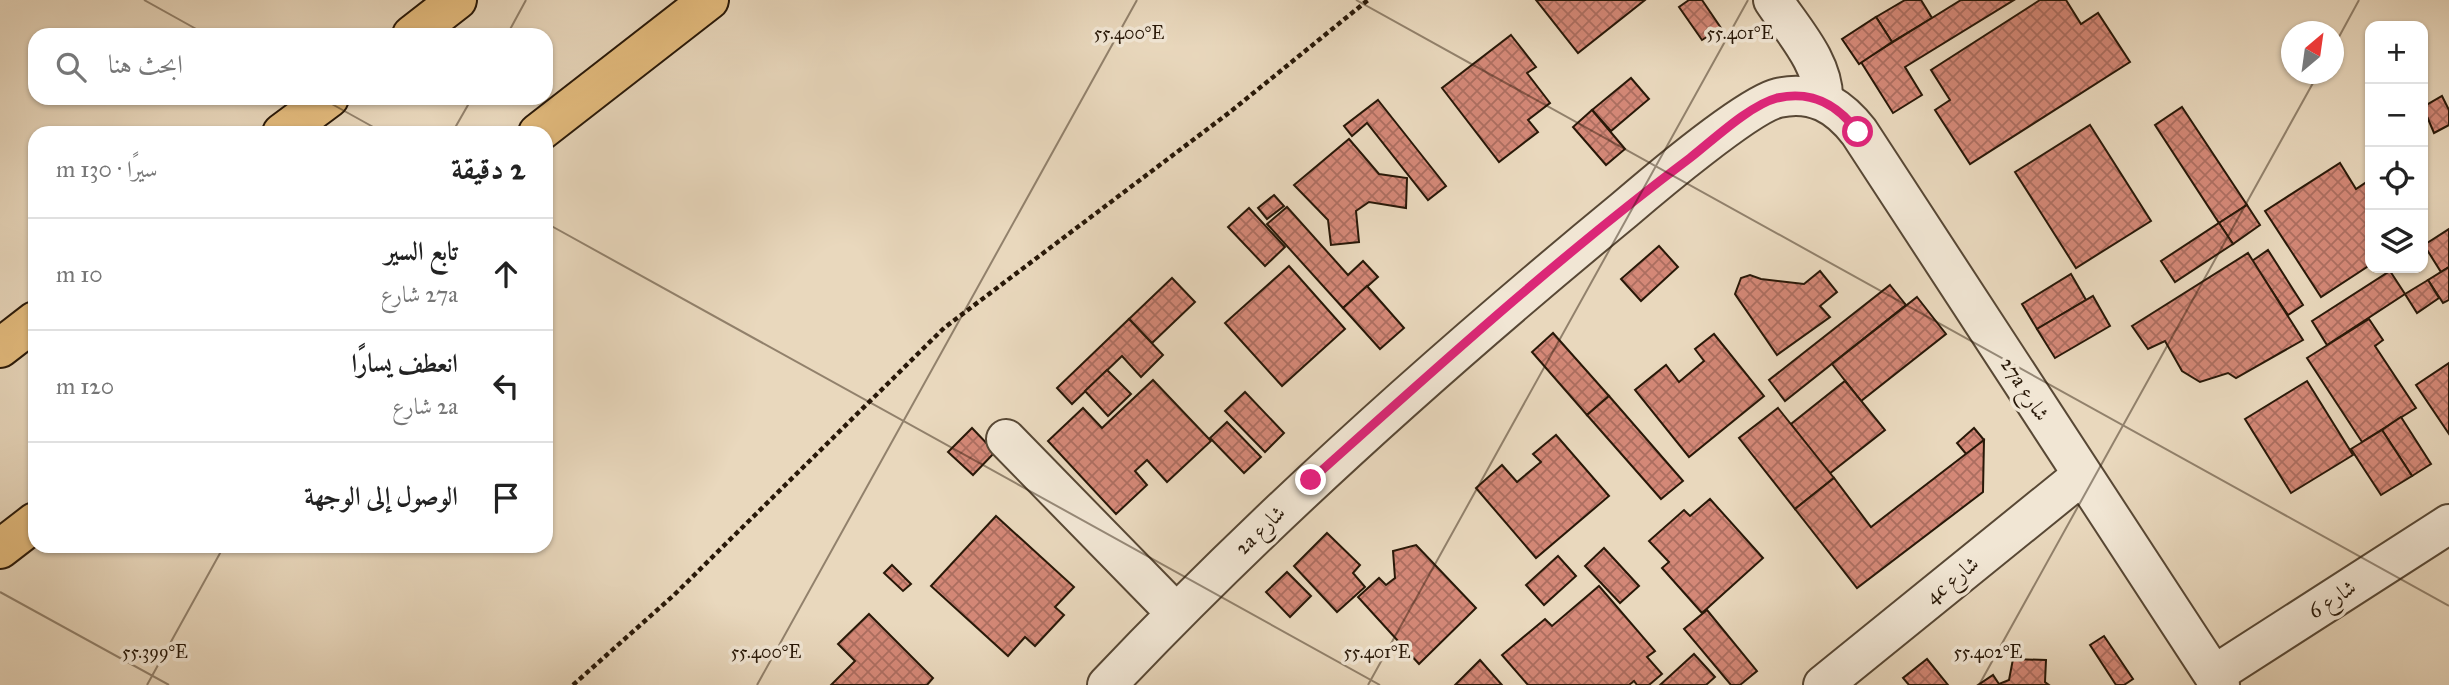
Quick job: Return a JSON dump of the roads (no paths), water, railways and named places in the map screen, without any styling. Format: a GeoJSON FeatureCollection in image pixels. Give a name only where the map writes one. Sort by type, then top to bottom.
{"type":"FeatureCollection","features":[{"type":"Feature","properties":{"kind":"highway"},"geometry":{"type":"LineString","coordinates":[[547,126],[709,0]]}},
{"type":"Feature","properties":{"kind":"highway"},"geometry":{"type":"LineString","coordinates":[[291,126],[319,105]]}},
{"type":"Feature","properties":{"kind":"highway"},"geometry":{"type":"LineString","coordinates":[[0,348],[28,326]]}},
{"type":"Feature","properties":{"kind":"highway"},"geometry":{"type":"LineString","coordinates":[[0,549],[28,527]]}},
{"type":"Feature","properties":{"kind":"street"},"geometry":{"type":"LineString","coordinates":[[1773,0],[1817,68],[1824,89],[1823,100]]}},
{"type":"Feature","properties":{"kind":"street","name":"2a شارع"},"geometry":{"type":"LineString","coordinates":[[1107,685],[1175,612],[1311,480],[1481,328],[1653,186],[1754,110],[1775,99],[1799,95],[1823,100]]}},
{"type":"Feature","properties":{"kind":"street","name":"27a شارع"},"geometry":{"type":"LineString","coordinates":[[1823,100],[1844,113],[1858,132],[2217,680]]}},
{"type":"Feature","properties":{"kind":"street"},"geometry":{"type":"LineString","coordinates":[[1006,439],[1175,612]]}},
{"type":"Feature","properties":{"kind":"street","name":"4c شارع"},"geometry":{"type":"LineString","coordinates":[[1823,685],[2081,476]]}},
{"type":"Feature","properties":{"kind":"street","name":"شارع 6"},"geometry":{"type":"LineString","coordinates":[[2217,680],[2449,524]]}}]}
